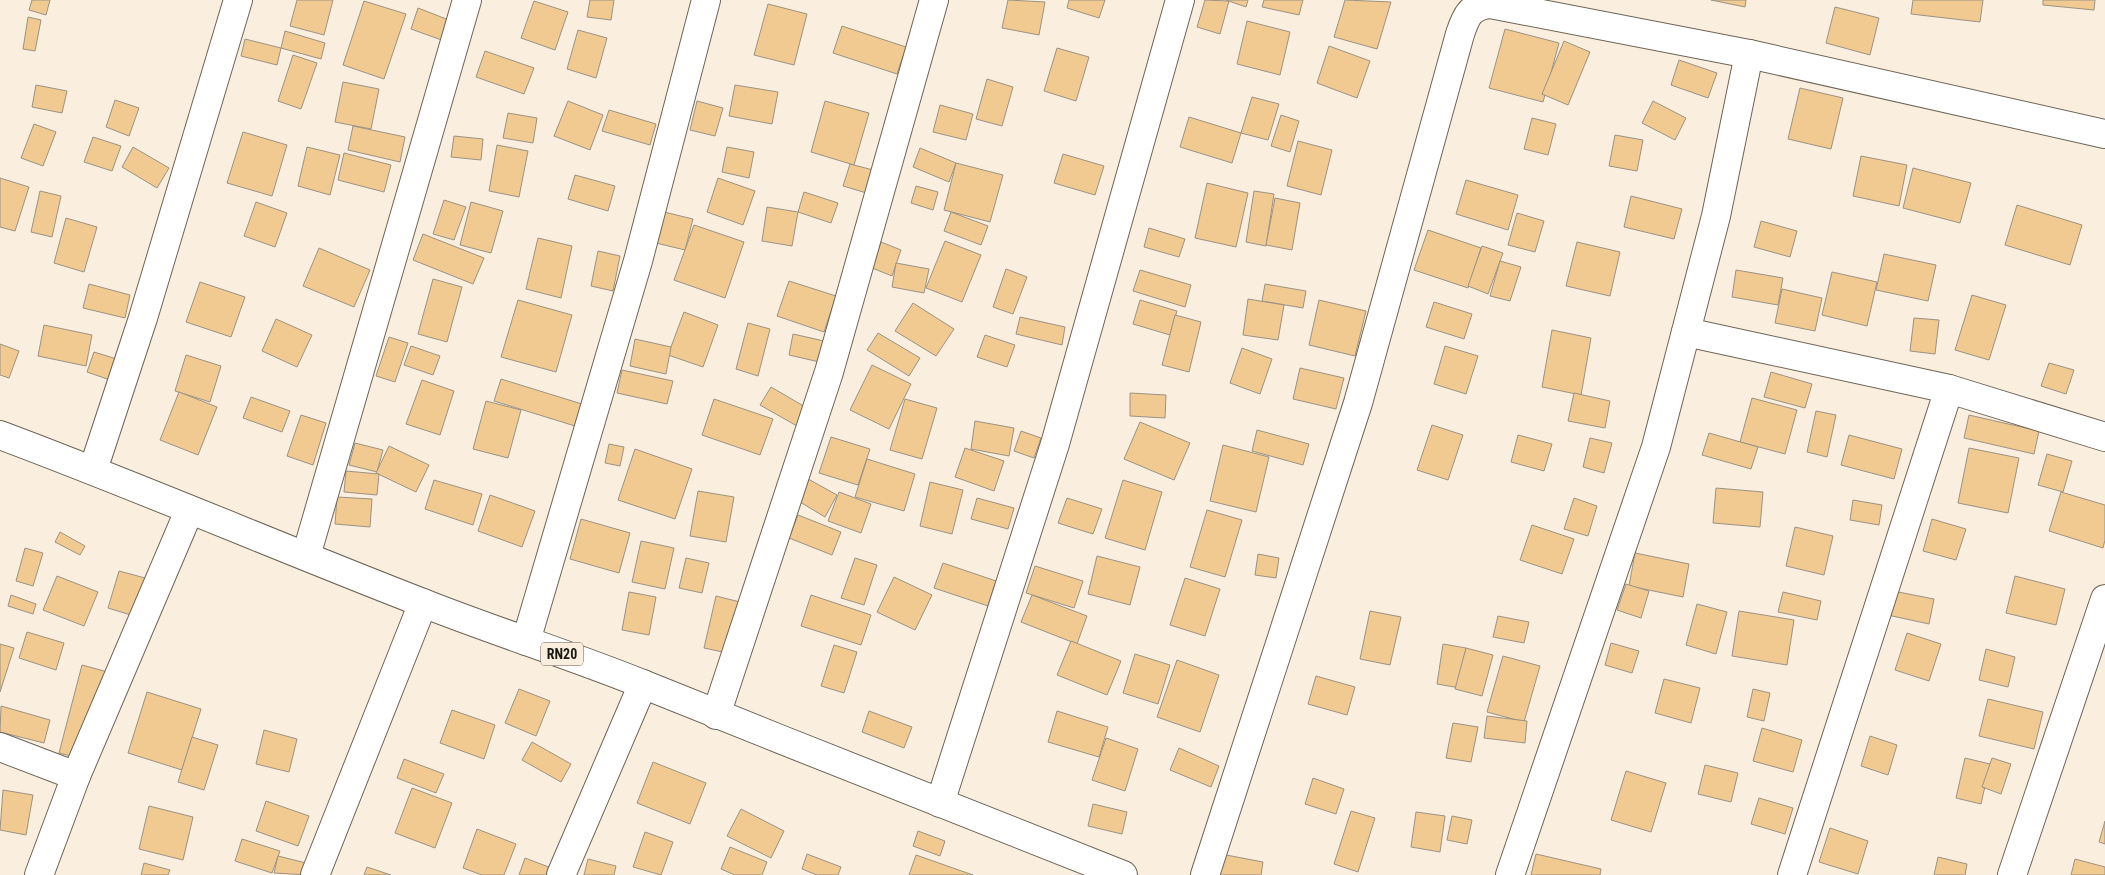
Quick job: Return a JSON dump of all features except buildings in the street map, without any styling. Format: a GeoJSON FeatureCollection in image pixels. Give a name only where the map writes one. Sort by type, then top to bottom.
{"type":"FeatureCollection","features":[{"type":"Feature","properties":{"kind":"street"},"geometry":{"type":"LineString","coordinates":[[93,470],[142,318],[238,0]]}},
{"type":"Feature","properties":{"kind":"street"},"geometry":{"type":"LineString","coordinates":[[306,556],[467,0]]}},
{"type":"Feature","properties":{"kind":"street"},"geometry":{"type":"LineString","coordinates":[[526,641],[638,261],[706,0]]}},
{"type":"Feature","properties":{"kind":"street"},"geometry":{"type":"LineString","coordinates":[[716,715],[829,372],[934,0]]}},
{"type":"Feature","properties":{"kind":"street"},"geometry":{"type":"LineString","coordinates":[[940,803],[1055,444],[1180,0]]}},
{"type":"Feature","properties":{"kind":"street"},"geometry":{"type":"LineString","coordinates":[[1205,875],[1358,403],[1460,34],[1470,13],[1478,5],[1490,4],[1750,54],[2105,134]]}},
{"type":"Feature","properties":{"kind":"street"},"geometry":{"type":"LineString","coordinates":[[1510,875],[1656,448],[1716,216],[1750,54]]}},
{"type":"Feature","properties":{"kind":"street"},"geometry":{"type":"LineString","coordinates":[[1686,332],[1949,389],[2105,437]]}},
{"type":"Feature","properties":{"kind":"street"},"geometry":{"type":"LineString","coordinates":[[1792,875],[1949,389]]}},
{"type":"Feature","properties":{"kind":"street","name":"RN20"},"geometry":{"type":"LineString","coordinates":[[0,435],[93,470],[189,511],[423,603],[644,684],[716,715],[1123,875]]}},
{"type":"Feature","properties":{"kind":"street"},"geometry":{"type":"LineString","coordinates":[[39,875],[76,776],[189,511]]}},
{"type":"Feature","properties":{"kind":"street"},"geometry":{"type":"LineString","coordinates":[[2012,875],[2105,599]]}},
{"type":"Feature","properties":{"kind":"street"},"geometry":{"type":"LineString","coordinates":[[315,875],[423,603]]}},
{"type":"Feature","properties":{"kind":"street"},"geometry":{"type":"LineString","coordinates":[[561,875],[644,684]]}},
{"type":"Feature","properties":{"kind":"street"},"geometry":{"type":"LineString","coordinates":[[0,747],[76,776]]}}]}
